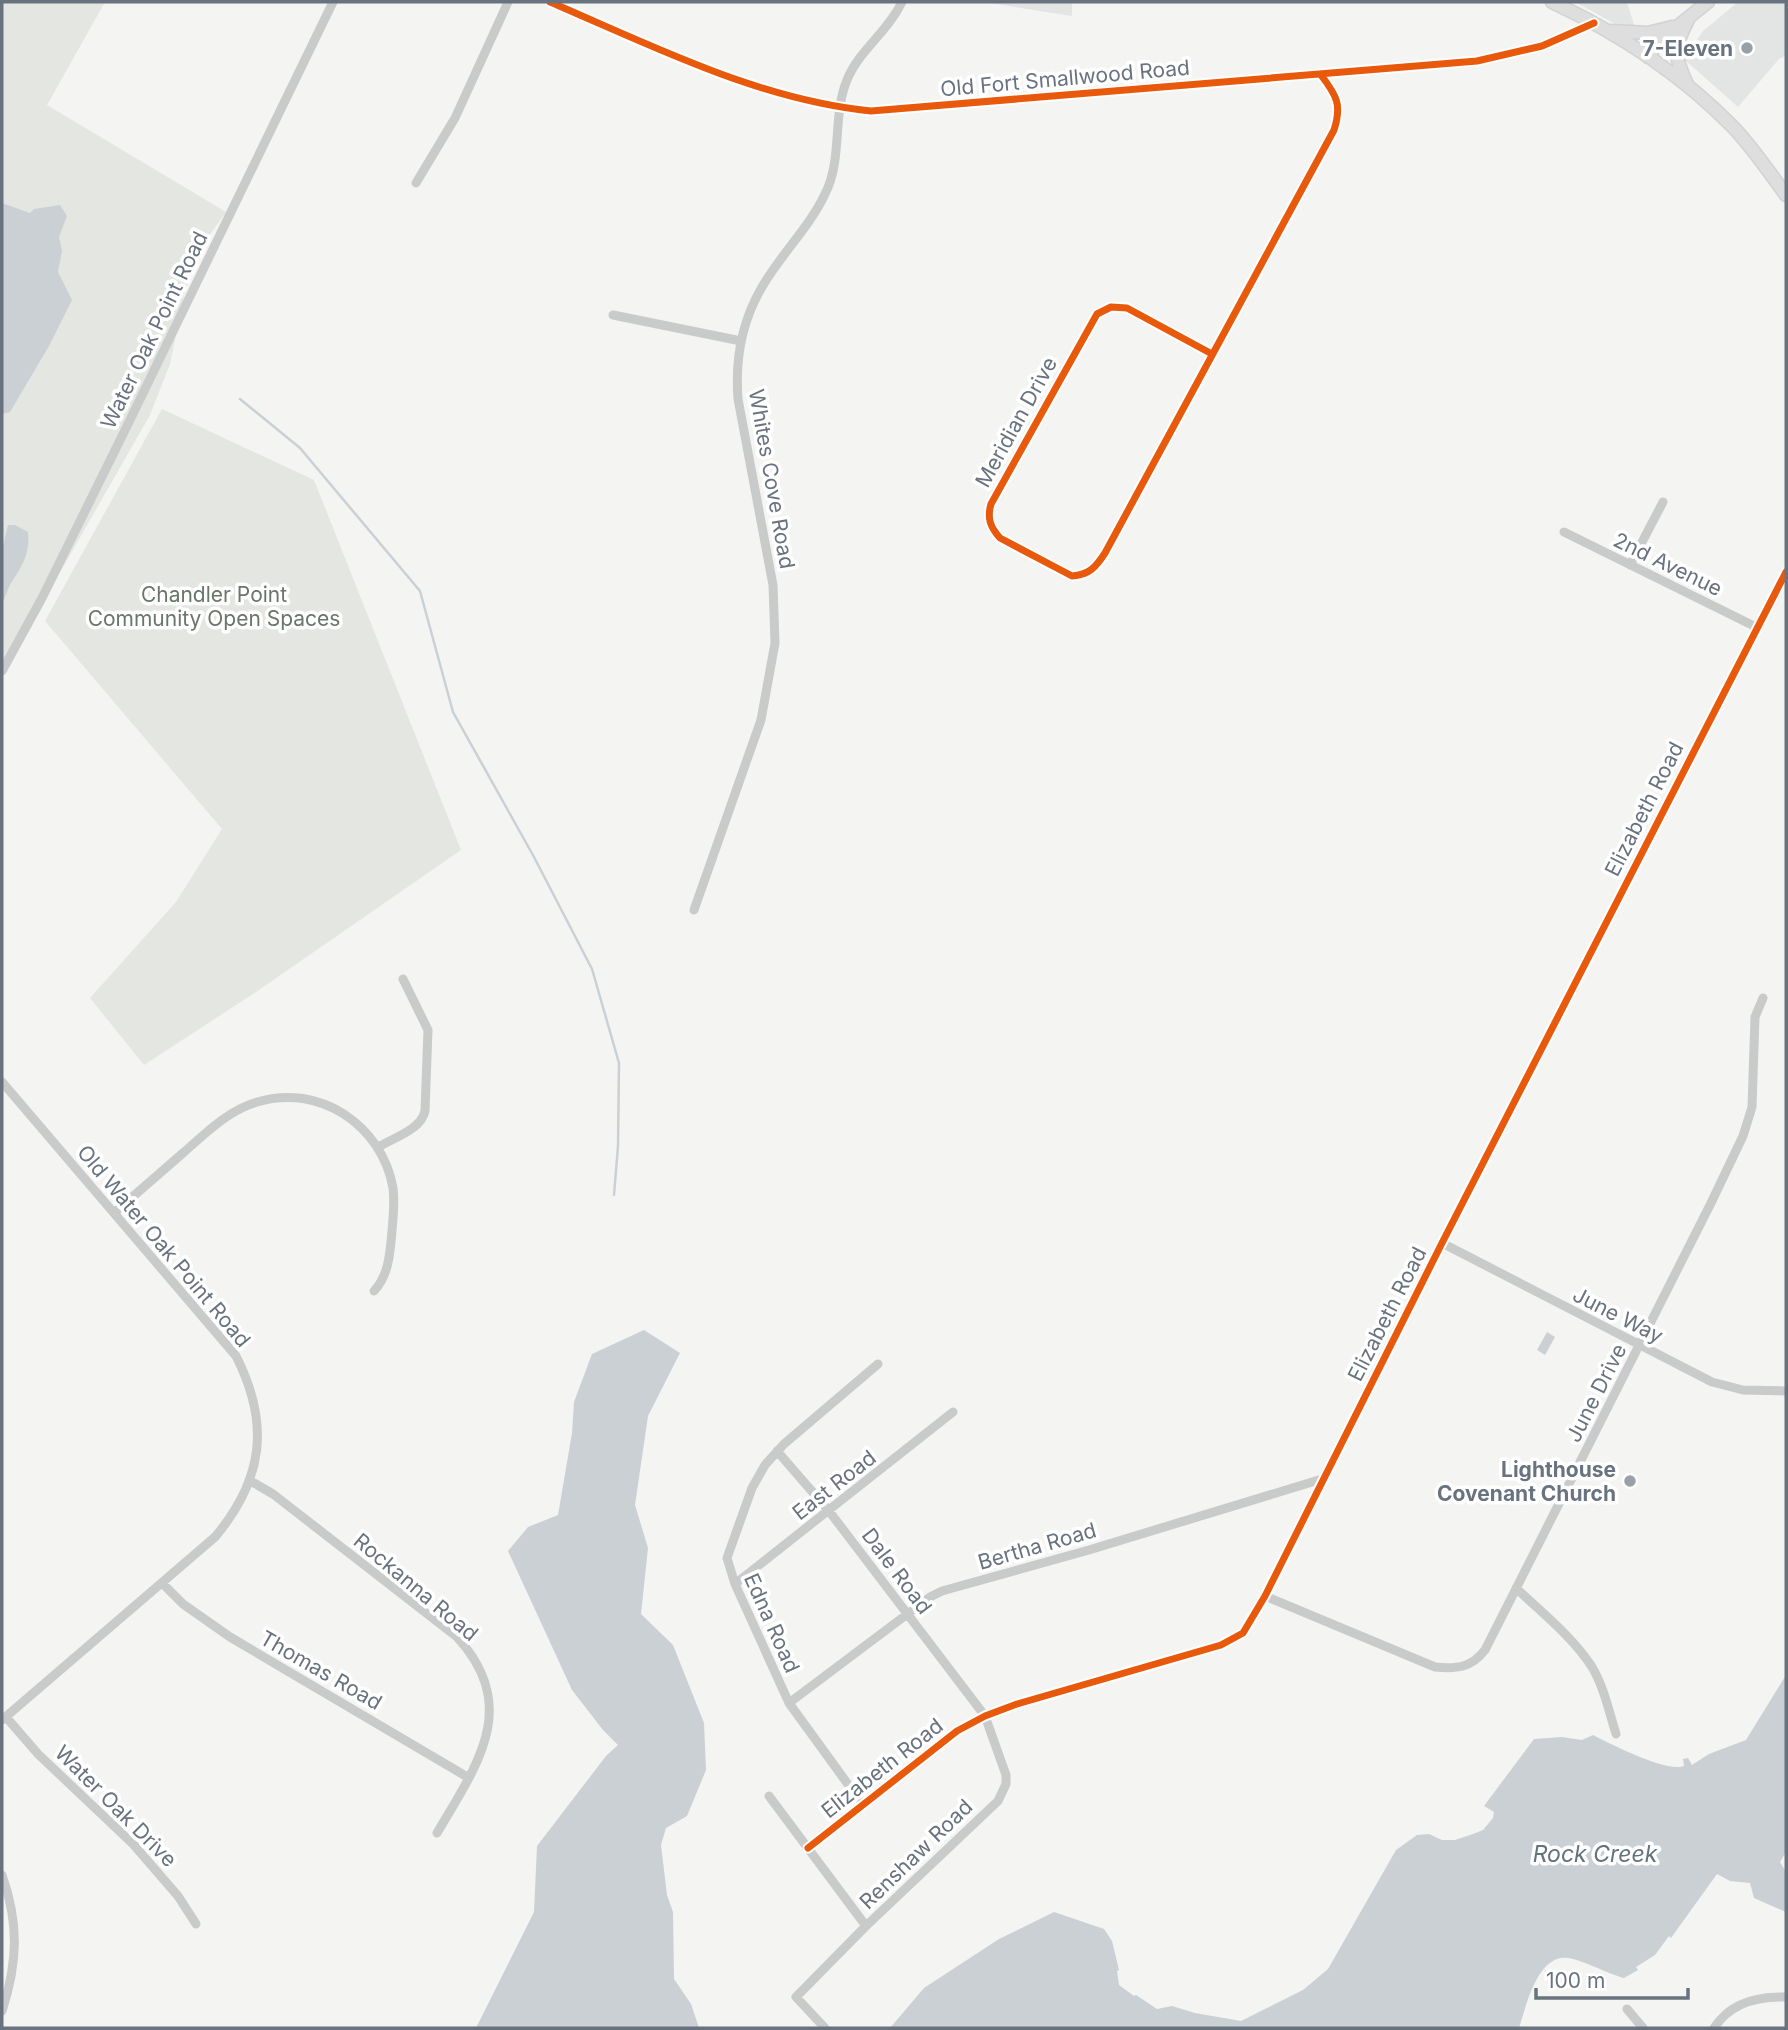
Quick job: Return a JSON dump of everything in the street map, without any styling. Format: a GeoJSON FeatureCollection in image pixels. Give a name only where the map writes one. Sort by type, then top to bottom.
{"type":"FeatureCollection","features":[{"type":"Feature","properties":{"kind":"main road"},"geometry":{"type":"LineString","coordinates":[[1552,2],[1606,30],[1688,85],[1734,128],[1786,195]]}},
{"type":"Feature","properties":{"kind":"main road"},"geometry":{"type":"LineString","coordinates":[[1648,57],[1658,43],[1708,2]]}},
{"type":"Feature","properties":{"kind":"main road"},"geometry":{"type":"LineString","coordinates":[[1688,85],[1676,55],[1680,38],[1691,15]]}},
{"type":"Feature","properties":{"kind":"main road"},"geometry":{"type":"LineString","coordinates":[[1606,30],[1648,33],[1679,24]]}},
{"type":"Feature","properties":{"kind":"street","name":"Water Oak Point Road"},"geometry":{"type":"LineString","coordinates":[[2,671],[122,436],[333,2]]}},
{"type":"Feature","properties":{"kind":"street"},"geometry":{"type":"LineString","coordinates":[[416,183],[456,118],[508,2]]}},
{"type":"Feature","properties":{"kind":"street","name":"Old Fort Smallwood Road"},"geometry":{"type":"LineString","coordinates":[[550,2],[733,77],[794,97],[839,108],[871,111],[1478,61],[1542,46],[1594,23]]}},
{"type":"Feature","properties":{"kind":"street","name":"Whites Cove Road"},"geometry":{"type":"LineString","coordinates":[[694,910],[761,720],[775,643],[773,585],[738,399],[741,341],[763,285],[813,217],[827,191],[836,149],[839,108],[852,70],[891,23],[902,2]]}},
{"type":"Feature","properties":{"kind":"street","name":"Meridian Drive"},"geometry":{"type":"LineString","coordinates":[[1212,354],[1127,308],[1111,307],[1097,314],[991,503],[988,513],[992,529],[1000,538],[1063,573],[1082,576],[1092,570],[1105,552],[1334,130],[1339,114],[1337,100],[1321,75]]}},
{"type":"Feature","properties":{"kind":"street"},"geometry":{"type":"LineString","coordinates":[[613,315],[741,341]]}},
{"type":"Feature","properties":{"kind":"street"},"geometry":{"type":"LineString","coordinates":[[1630,565],[1663,502]]}},
{"type":"Feature","properties":{"kind":"street","name":"2nd Avenue"},"geometry":{"type":"LineString","coordinates":[[1564,532],[1756,627]]}},
{"type":"Feature","properties":{"kind":"street","name":"Elizabeth Road"},"geometry":{"type":"LineString","coordinates":[[808,1848],[957,1731],[985,1716],[1235,1639],[1250,1623],[1786,572]]}},
{"type":"Feature","properties":{"kind":"street"},"geometry":{"type":"LineString","coordinates":[[377,1147],[416,1126],[424,1118],[428,1030],[403,979]]}},
{"type":"Feature","properties":{"kind":"street","name":"June Drive"},"geometry":{"type":"LineString","coordinates":[[1265,1597],[1435,1667],[1469,1666],[1485,1650],[1743,1136],[1752,1107],[1755,1017],[1763,998]]}},
{"type":"Feature","properties":{"kind":"street","name":"Old Water Oak Point Road"},"geometry":{"type":"LineString","coordinates":[[2,1082],[226,1342],[251,1391],[259,1436],[249,1480],[225,1525],[215,1537],[4,1719]]}},
{"type":"Feature","properties":{"kind":"street"},"geometry":{"type":"LineString","coordinates":[[114,1213],[216,1124],[243,1107],[259,1101],[290,1097],[320,1101],[357,1123],[377,1147],[390,1176],[394,1203],[387,1267],[381,1284],[374,1291]]}},
{"type":"Feature","properties":{"kind":"street","name":"June Way"},"geometry":{"type":"LineString","coordinates":[[1442,1243],[1720,1385],[1743,1390],[1786,1391]]}},
{"type":"Feature","properties":{"kind":"street","name":"Edna Road"},"geometry":{"type":"LineString","coordinates":[[863,1805],[789,1703],[729,1567],[729,1548],[756,1479],[777,1451],[878,1363]]}},
{"type":"Feature","properties":{"kind":"street","name":"East Road"},"geometry":{"type":"LineString","coordinates":[[736,1584],[953,1412]]}},
{"type":"Feature","properties":{"kind":"street","name":"Dale Road"},"geometry":{"type":"LineString","coordinates":[[777,1451],[829,1511],[985,1716]]}},
{"type":"Feature","properties":{"kind":"street","name":"Bertha Road"},"geometry":{"type":"LineString","coordinates":[[789,1703],[942,1591],[1322,1479]]}},
{"type":"Feature","properties":{"kind":"street","name":"Rockanna Road"},"geometry":{"type":"LineString","coordinates":[[249,1480],[273,1494],[457,1637],[482,1672],[491,1708],[485,1746],[437,1833]]}},
{"type":"Feature","properties":{"kind":"street","name":"Thomas Road"},"geometry":{"type":"LineString","coordinates":[[162,1583],[183,1604],[230,1637],[469,1778]]}},
{"type":"Feature","properties":{"kind":"street"},"geometry":{"type":"LineString","coordinates":[[1516,1588],[1578,1648],[1592,1668],[1616,1734]]}},
{"type":"Feature","properties":{"kind":"street","name":"Renshaw Road"},"geometry":{"type":"LineString","coordinates":[[825,2028],[796,1997],[866,1926],[998,1801],[1006,1784],[1006,1775],[985,1716]]}},
{"type":"Feature","properties":{"kind":"street","name":"Water Oak Drive"},"geometry":{"type":"LineString","coordinates":[[4,1719],[141,1852],[178,1896],[197,1924]]}},
{"type":"Feature","properties":{"kind":"street"},"geometry":{"type":"LineString","coordinates":[[769,1796],[866,1926]]}},
{"type":"Feature","properties":{"kind":"street"},"geometry":{"type":"LineString","coordinates":[[2,1875],[14,1921],[15,1937],[13,1975],[2,2011]]}},
{"type":"Feature","properties":{"kind":"street"},"geometry":{"type":"LineString","coordinates":[[1714,2028],[1723,2015],[1738,2006],[1770,1997],[1786,1997]]}},
{"type":"Feature","properties":{"kind":"street"},"geometry":{"type":"LineString","coordinates":[[1627,2009],[1643,2028]]}},
{"type":"Feature","properties":{"kind":"shaded area"},"geometry":{"type":"Polygon","coordinates":[[[983,2],[1072,2],[1072,16],[983,2]]]}},
{"type":"Feature","properties":{"kind":"shaded area"},"geometry":{"type":"Polygon","coordinates":[[[1575,2],[1627,2],[1635,28],[1619,26],[1575,2]]]}},
{"type":"Feature","properties":{"kind":"shaded area"},"geometry":{"type":"Polygon","coordinates":[[[1738,2],[1786,2],[1786,55],[1779,59],[1738,107],[1684,59],[1703,31],[1738,2]]]}},
{"type":"Feature","properties":{"kind":"green space"},"geometry":{"type":"Polygon","coordinates":[[[2,2],[105,2],[47,105],[226,212],[204,243],[185,291],[170,364],[150,415],[2,674],[2,2]]]}},
{"type":"Feature","properties":{"kind":"green space","name":"Chandler Point Community Open Spaces"},"geometry":{"type":"Polygon","coordinates":[[[162,409],[314,480],[461,850],[256,992],[144,1065],[90,998],[176,902],[222,829],[45,621],[162,409]]]}},
{"type":"Feature","properties":{"kind":"water"},"geometry":{"type":"Polygon","coordinates":[[[2,203],[30,213],[34,209],[60,205],[67,216],[59,237],[62,251],[58,272],[72,300],[49,346],[10,412],[2,414],[2,203]]]}},
{"type":"Feature","properties":{"kind":"water"},"geometry":{"type":"Polygon","coordinates":[[[8,525],[15,525],[28,532],[28,547],[22,565],[2,603],[2,550],[8,525]]]}},
{"type":"Feature","properties":{"kind":"water"},"geometry":{"type":"Polygon","coordinates":[[[644,1330],[680,1353],[648,1416],[635,1505],[648,1548],[641,1614],[673,1645],[704,1723],[706,1770],[687,1816],[666,1828],[661,1845],[667,1895],[673,1912],[674,1979],[691,2004],[699,2028],[476,2028],[534,1912],[537,1846],[606,1756],[618,1745],[572,1690],[508,1551],[528,1527],[558,1515],[572,1433],[574,1402],[592,1354],[644,1330]]]}},
{"type":"Feature","properties":{"kind":"water"},"geometry":{"type":"Polygon","coordinates":[[[1547,1332],[1555,1337],[1545,1355],[1537,1350],[1547,1332]]]}},
{"type":"Feature","properties":{"kind":"water","name":"Rock Creek"},"geometry":{"type":"Polygon","coordinates":[[[1786,1675],[1786,1852],[1780,1862],[1786,1872],[1786,1912],[1754,1898],[1750,1883],[1730,1881],[1717,1874],[1671,1938],[1669,1936],[1655,1955],[1636,1967],[1638,1970],[1624,1978],[1568,1958],[1557,1959],[1548,1964],[1534,1984],[1519,2028],[890,2028],[924,1988],[999,1939],[1054,1912],[1104,1929],[1112,1941],[1119,1970],[1119,1985],[1134,1996],[1157,2009],[1172,2006],[1241,2021],[1303,1990],[1328,1969],[1396,1850],[1417,1835],[1429,1834],[1442,1840],[1455,1840],[1483,1830],[1493,1818],[1494,1812],[1484,1806],[1534,1739],[1562,1737],[1582,1740],[1593,1735],[1652,1762],[1676,1767],[1684,1766],[1683,1759],[1688,1758],[1692,1765],[1709,1754],[1746,1740],[1786,1675]]]}},
{"type":"Feature","properties":{"kind":"waterway"},"geometry":{"type":"LineString","coordinates":[[240,399],[300,448],[420,591],[453,712],[534,857],[592,969],[619,1063],[618,1146],[614,1195]]}},
{"type":"Feature","properties":{"kind":"cycle path"},"geometry":{"type":"LineString","coordinates":[[550,2],[667,53],[747,83],[788,96],[871,111],[1477,61],[1542,46],[1594,23]]}},
{"type":"Feature","properties":{"kind":"cycle path"},"geometry":{"type":"LineString","coordinates":[[1212,354],[1127,308],[1111,307],[1097,314],[991,504],[990,522],[1000,538],[1072,576],[1088,572],[1102,558],[1334,130],[1338,107],[1331,89],[1321,75]]}},
{"type":"Feature","properties":{"kind":"cycle path"},"geometry":{"type":"LineString","coordinates":[[808,1848],[957,1731],[985,1716],[1017,1704],[1221,1645],[1243,1633],[1265,1596],[1442,1243],[1786,572]]}},
{"type":"Feature","properties":{"kind":"place","name":"7-Eleven"},"geometry":{"type":"Point","coordinates":[1747,48]}},
{"type":"Feature","properties":{"kind":"place","name":"Lighthouse Covenant Church"},"geometry":{"type":"Point","coordinates":[1630,1481]}}]}
